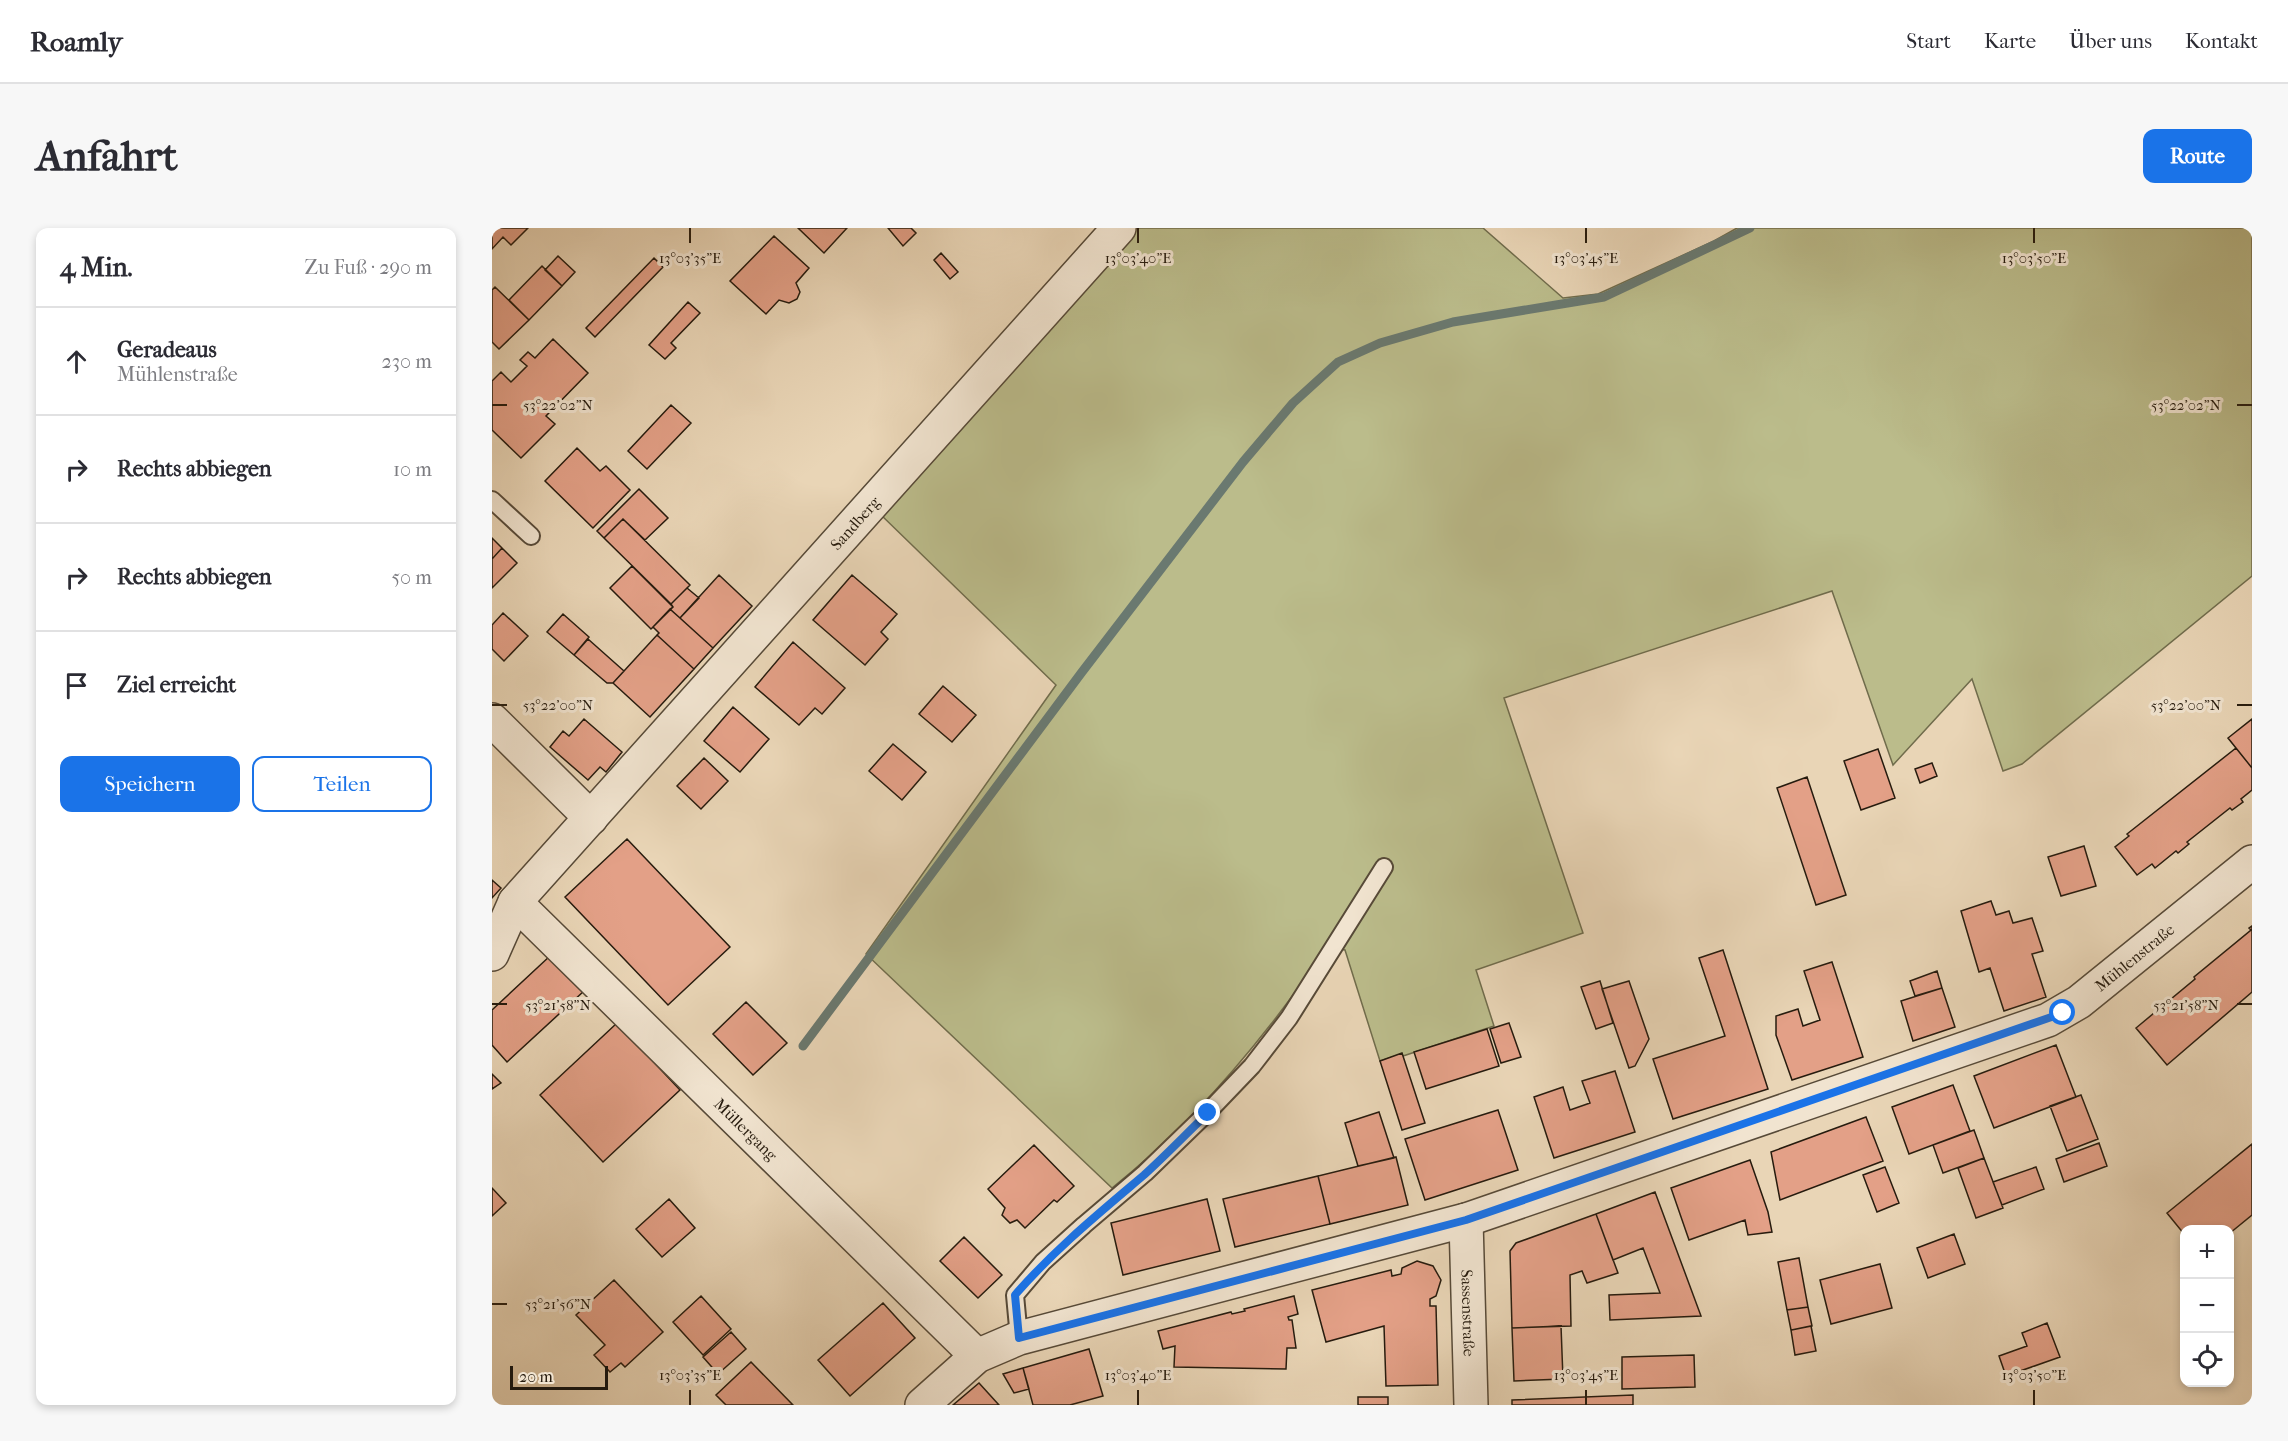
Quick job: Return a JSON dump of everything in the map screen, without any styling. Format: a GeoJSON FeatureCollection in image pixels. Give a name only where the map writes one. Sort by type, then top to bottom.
{"type":"FeatureCollection","features":[{"type":"Feature","properties":{"kind":"street","name":"Sandberg"},"geometry":{"type":"LineString","coordinates":[[492,954],[515,902],[1119,228]]}},
{"type":"Feature","properties":{"kind":"street"},"geometry":{"type":"LineString","coordinates":[[492,720],[591,818]]}},
{"type":"Feature","properties":{"kind":"street","name":"Mühlenstraße"},"geometry":{"type":"LineString","coordinates":[[922,1405],[977,1356],[1019,1338],[1466,1220],[2063,1013],[2252,862]]}},
{"type":"Feature","properties":{"kind":"street","name":"Müllergang"},"geometry":{"type":"LineString","coordinates":[[515,902],[977,1356]]}},
{"type":"Feature","properties":{"kind":"street","name":"Sassenstraße"},"geometry":{"type":"LineString","coordinates":[[1466,1220],[1471,1405]]}},
{"type":"Feature","properties":{"kind":"lane"},"geometry":{"type":"LineString","coordinates":[[492,500],[531,536]]}},
{"type":"Feature","properties":{"kind":"lane"},"geometry":{"type":"LineString","coordinates":[[1019,1338],[1015,1295],[1044,1262],[1083,1225],[1145,1173],[1208,1113],[1252,1066],[1289,1018],[1384,867]]}},
{"type":"Feature","properties":{"kind":"green space"},"geometry":{"type":"Polygon","coordinates":[[[1131,228],[1483,228],[1563,298],[1598,294],[1714,241],[1737,228],[2252,228],[2252,576],[2022,764],[2003,771],[1972,679],[1893,765],[1832,591],[1504,698],[1583,933],[1476,970],[1494,1026],[1403,1056],[1402,1054],[1380,1061],[1345,950],[1327,947],[1280,1012],[1228,1076],[1172,1135],[1112,1188],[866,954],[1056,685],[879,513],[1131,228]]]}},
{"type":"Feature","properties":{"kind":"building"},"geometry":{"type":"Polygon","coordinates":[[[492,228],[528,228],[511,245],[503,237],[492,249],[492,228]]]}},
{"type":"Feature","properties":{"kind":"building"},"geometry":{"type":"Polygon","coordinates":[[[798,228],[847,228],[824,253],[798,228]]]}},
{"type":"Feature","properties":{"kind":"building"},"geometry":{"type":"Polygon","coordinates":[[[888,228],[911,228],[916,233],[903,246],[888,228]]]}},
{"type":"Feature","properties":{"kind":"building"},"geometry":{"type":"Polygon","coordinates":[[[774,236],[809,268],[796,283],[800,292],[797,299],[789,303],[779,300],[766,314],[730,281],[774,236]]]}},
{"type":"Feature","properties":{"kind":"building"},"geometry":{"type":"Polygon","coordinates":[[[941,253],[958,272],[950,279],[934,260],[941,253]]]}},
{"type":"Feature","properties":{"kind":"building"},"geometry":{"type":"Polygon","coordinates":[[[558,256],[575,272],[562,286],[545,270],[558,256]]]}},
{"type":"Feature","properties":{"kind":"building"},"geometry":{"type":"Polygon","coordinates":[[[654,258],[663,267],[595,337],[586,328],[654,258]]]}},
{"type":"Feature","properties":{"kind":"building"},"geometry":{"type":"Polygon","coordinates":[[[542,266],[562,286],[529,320],[509,300],[542,266]]]}},
{"type":"Feature","properties":{"kind":"building"},"geometry":{"type":"Polygon","coordinates":[[[495,287],[529,320],[499,349],[492,342],[492,290],[495,287]]]}},
{"type":"Feature","properties":{"kind":"building"},"geometry":{"type":"Polygon","coordinates":[[[688,302],[700,313],[671,343],[676,348],[665,359],[649,345],[688,302]]]}},
{"type":"Feature","properties":{"kind":"building"},"geometry":{"type":"Polygon","coordinates":[[[553,339],[588,373],[546,416],[555,424],[521,458],[492,430],[492,381],[501,372],[511,382],[527,366],[520,360],[528,352],[535,358],[553,339]]]}},
{"type":"Feature","properties":{"kind":"building"},"geometry":{"type":"Polygon","coordinates":[[[671,405],[691,423],[647,469],[628,451],[671,405]]]}},
{"type":"Feature","properties":{"kind":"building"},"geometry":{"type":"Polygon","coordinates":[[[577,448],[600,471],[606,466],[630,490],[593,528],[545,481],[577,448]]]}},
{"type":"Feature","properties":{"kind":"building"},"geometry":{"type":"Polygon","coordinates":[[[639,489],[668,518],[645,540],[623,519],[604,538],[597,531],[639,489]]]}},
{"type":"Feature","properties":{"kind":"building"},"geometry":{"type":"Polygon","coordinates":[[[623,519],[690,585],[671,604],[604,538],[623,519]]]}},
{"type":"Feature","properties":{"kind":"building"},"geometry":{"type":"Polygon","coordinates":[[[492,538],[502,548],[492,559],[492,538]]]}},
{"type":"Feature","properties":{"kind":"building"},"geometry":{"type":"Polygon","coordinates":[[[502,548],[517,563],[492,588],[492,559],[502,548]]]}},
{"type":"Feature","properties":{"kind":"building"},"geometry":{"type":"Polygon","coordinates":[[[632,566],[673,607],[651,629],[610,588],[632,566]]]}},
{"type":"Feature","properties":{"kind":"building"},"geometry":{"type":"Polygon","coordinates":[[[719,575],[752,606],[713,648],[680,618],[719,575]]]}},
{"type":"Feature","properties":{"kind":"building"},"geometry":{"type":"Polygon","coordinates":[[[852,575],[897,614],[881,632],[888,639],[865,665],[813,620],[852,575]]]}},
{"type":"Feature","properties":{"kind":"building"},"geometry":{"type":"Polygon","coordinates":[[[687,588],[699,598],[680,618],[670,609],[673,607],[671,604],[687,588]]]}},
{"type":"Feature","properties":{"kind":"building"},"geometry":{"type":"Polygon","coordinates":[[[670,609],[713,648],[694,669],[657,635],[659,633],[653,627],[670,609]]]}},
{"type":"Feature","properties":{"kind":"building"},"geometry":{"type":"Polygon","coordinates":[[[503,613],[528,636],[504,661],[492,649],[492,625],[503,613]]]}},
{"type":"Feature","properties":{"kind":"building"},"geometry":{"type":"Polygon","coordinates":[[[563,614],[589,637],[574,655],[547,632],[563,614]]]}},
{"type":"Feature","properties":{"kind":"building"},"geometry":{"type":"Polygon","coordinates":[[[657,635],[694,669],[650,717],[613,683],[657,635]]]}},
{"type":"Feature","properties":{"kind":"building"},"geometry":{"type":"Polygon","coordinates":[[[588,639],[624,671],[613,683],[607,683],[574,655],[588,639]]]}},
{"type":"Feature","properties":{"kind":"building"},"geometry":{"type":"Polygon","coordinates":[[[793,642],[845,688],[822,714],[815,708],[799,725],[755,687],[793,642]]]}},
{"type":"Feature","properties":{"kind":"building"},"geometry":{"type":"Polygon","coordinates":[[[943,686],[976,715],[952,742],[919,714],[943,686]]]}},
{"type":"Feature","properties":{"kind":"building"},"geometry":{"type":"Polygon","coordinates":[[[733,707],[769,739],[740,772],[704,741],[733,707]]]}},
{"type":"Feature","properties":{"kind":"building"},"geometry":{"type":"Polygon","coordinates":[[[584,719],[622,752],[606,772],[600,767],[588,780],[550,747],[563,731],[569,736],[584,719]]]}},
{"type":"Feature","properties":{"kind":"building"},"geometry":{"type":"Polygon","coordinates":[[[2252,719],[2252,768],[2228,738],[2252,719]]]}},
{"type":"Feature","properties":{"kind":"building"},"geometry":{"type":"Polygon","coordinates":[[[893,744],[926,772],[902,800],[869,771],[893,744]]]}},
{"type":"Feature","properties":{"kind":"building"},"geometry":{"type":"Polygon","coordinates":[[[2236,748],[2252,768],[2252,790],[2241,799],[2243,802],[2232,810],[2230,808],[2187,842],[2189,844],[2178,853],[2176,851],[2155,868],[2152,864],[2137,875],[2115,847],[2129,836],[2127,834],[2236,748]]]}},
{"type":"Feature","properties":{"kind":"building"},"geometry":{"type":"Polygon","coordinates":[[[1878,749],[1895,798],[1861,810],[1844,761],[1878,749]]]}},
{"type":"Feature","properties":{"kind":"building"},"geometry":{"type":"Polygon","coordinates":[[[704,758],[728,781],[701,809],[677,786],[704,758]]]}},
{"type":"Feature","properties":{"kind":"building"},"geometry":{"type":"Polygon","coordinates":[[[1932,763],[1937,776],[1920,783],[1915,769],[1932,763]]]}},
{"type":"Feature","properties":{"kind":"building"},"geometry":{"type":"Polygon","coordinates":[[[1807,777],[1846,895],[1816,905],[1777,788],[1807,777]]]}},
{"type":"Feature","properties":{"kind":"building"},"geometry":{"type":"Polygon","coordinates":[[[627,839],[730,947],[668,1005],[565,897],[627,839]]]}},
{"type":"Feature","properties":{"kind":"building"},"geometry":{"type":"Polygon","coordinates":[[[2084,846],[2096,886],[2061,896],[2048,857],[2084,846]]]}},
{"type":"Feature","properties":{"kind":"building"},"geometry":{"type":"Polygon","coordinates":[[[492,880],[501,888],[492,898],[492,880]]]}},
{"type":"Feature","properties":{"kind":"building"},"geometry":{"type":"Polygon","coordinates":[[[1991,901],[1996,915],[2009,911],[2013,923],[2032,918],[2043,951],[2032,954],[2046,997],[2004,1011],[1990,968],[1979,972],[1961,911],[1991,901]]]}},
{"type":"Feature","properties":{"kind":"building"},"geometry":{"type":"Polygon","coordinates":[[[2252,926],[2252,992],[2167,1065],[2136,1028],[2251,930],[2249,928],[2252,926]]]}},
{"type":"Feature","properties":{"kind":"building"},"geometry":{"type":"Polygon","coordinates":[[[1723,950],[1768,1089],[1673,1119],[1653,1059],[1725,1036],[1699,958],[1723,950]]]}},
{"type":"Feature","properties":{"kind":"building"},"geometry":{"type":"Polygon","coordinates":[[[551,955],[584,991],[507,1062],[492,1045],[492,1010],[551,955]]]}},
{"type":"Feature","properties":{"kind":"building"},"geometry":{"type":"Polygon","coordinates":[[[1832,962],[1863,1057],[1792,1080],[1776,1035],[1776,1016],[1798,1009],[1803,1026],[1820,1020],[1804,971],[1832,962]]]}},
{"type":"Feature","properties":{"kind":"building"},"geometry":{"type":"Polygon","coordinates":[[[1937,971],[1942,988],[1915,996],[1910,981],[1937,971]]]}},
{"type":"Feature","properties":{"kind":"building"},"geometry":{"type":"Polygon","coordinates":[[[1600,981],[1613,1023],[1596,1029],[1581,987],[1600,981]]]}},
{"type":"Feature","properties":{"kind":"building"},"geometry":{"type":"Polygon","coordinates":[[[1629,981],[1649,1039],[1635,1066],[1629,1068],[1602,989],[1629,981]]]}},
{"type":"Feature","properties":{"kind":"building"},"geometry":{"type":"Polygon","coordinates":[[[1942,988],[1955,1027],[1913,1041],[1901,1001],[1942,988]]]}},
{"type":"Feature","properties":{"kind":"building"},"geometry":{"type":"Polygon","coordinates":[[[746,1002],[787,1043],[753,1075],[713,1034],[746,1002]]]}},
{"type":"Feature","properties":{"kind":"building"},"geometry":{"type":"Polygon","coordinates":[[[617,1023],[680,1090],[603,1162],[540,1095],[617,1023]]]}},
{"type":"Feature","properties":{"kind":"building"},"geometry":{"type":"Polygon","coordinates":[[[1509,1023],[1521,1057],[1501,1063],[1490,1029],[1509,1023]]]}},
{"type":"Feature","properties":{"kind":"building"},"geometry":{"type":"Polygon","coordinates":[[[1487,1029],[1499,1066],[1426,1089],[1414,1052],[1487,1029]]]}},
{"type":"Feature","properties":{"kind":"building"},"geometry":{"type":"Polygon","coordinates":[[[2056,1045],[2076,1097],[1994,1128],[1974,1076],[2056,1045]]]}},
{"type":"Feature","properties":{"kind":"building"},"geometry":{"type":"Polygon","coordinates":[[[1402,1053],[1425,1123],[1402,1130],[1380,1061],[1402,1053]]]}},
{"type":"Feature","properties":{"kind":"building"},"geometry":{"type":"Polygon","coordinates":[[[1615,1071],[1635,1132],[1554,1158],[1534,1097],[1563,1087],[1570,1110],[1590,1103],[1582,1081],[1615,1071]]]}},
{"type":"Feature","properties":{"kind":"building"},"geometry":{"type":"Polygon","coordinates":[[[492,1074],[501,1083],[492,1089],[492,1074]]]}},
{"type":"Feature","properties":{"kind":"building"},"geometry":{"type":"Polygon","coordinates":[[[1953,1085],[1970,1131],[1909,1154],[1892,1107],[1953,1085]]]}},
{"type":"Feature","properties":{"kind":"building"},"geometry":{"type":"Polygon","coordinates":[[[2081,1095],[2098,1139],[2067,1151],[2050,1106],[2081,1095]]]}},
{"type":"Feature","properties":{"kind":"building"},"geometry":{"type":"Polygon","coordinates":[[[1498,1110],[1518,1170],[1425,1200],[1405,1139],[1498,1110]]]}},
{"type":"Feature","properties":{"kind":"building"},"geometry":{"type":"Polygon","coordinates":[[[1379,1112],[1394,1158],[1358,1166],[1345,1123],[1379,1112]]]}},
{"type":"Feature","properties":{"kind":"building"},"geometry":{"type":"Polygon","coordinates":[[[1866,1117],[1883,1161],[1780,1200],[1771,1152],[1866,1117]]]}},
{"type":"Feature","properties":{"kind":"building"},"geometry":{"type":"Polygon","coordinates":[[[1974,1130],[1984,1158],[1943,1173],[1933,1145],[1974,1130]]]}},
{"type":"Feature","properties":{"kind":"building"},"geometry":{"type":"Polygon","coordinates":[[[2099,1143],[2107,1166],[2064,1182],[2056,1159],[2099,1143]]]}},
{"type":"Feature","properties":{"kind":"building"},"geometry":{"type":"Polygon","coordinates":[[[2252,1144],[2252,1215],[2234,1230],[2234,1225],[2180,1225],[2180,1229],[2167,1213],[2252,1144]]]}},
{"type":"Feature","properties":{"kind":"building"},"geometry":{"type":"Polygon","coordinates":[[[1034,1145],[1074,1186],[1057,1202],[1054,1200],[1025,1228],[1017,1220],[1010,1223],[1002,1215],[1005,1208],[988,1189],[1034,1145]]]}},
{"type":"Feature","properties":{"kind":"building"},"geometry":{"type":"Polygon","coordinates":[[[1396,1157],[1408,1205],[1330,1224],[1318,1176],[1396,1157]]]}},
{"type":"Feature","properties":{"kind":"building"},"geometry":{"type":"Polygon","coordinates":[[[1984,1158],[2003,1208],[1976,1218],[1958,1168],[1984,1158]]]}},
{"type":"Feature","properties":{"kind":"building"},"geometry":{"type":"Polygon","coordinates":[[[1750,1160],[1768,1212],[1772,1232],[1748,1235],[1745,1220],[1689,1240],[1671,1188],[1750,1160]]]}},
{"type":"Feature","properties":{"kind":"building"},"geometry":{"type":"Polygon","coordinates":[[[1885,1167],[1899,1203],[1877,1212],[1863,1175],[1885,1167]]]}},
{"type":"Feature","properties":{"kind":"building"},"geometry":{"type":"Polygon","coordinates":[[[2036,1167],[2044,1189],[2002,1205],[1993,1182],[2036,1167]]]}},
{"type":"Feature","properties":{"kind":"building"},"geometry":{"type":"Polygon","coordinates":[[[1318,1176],[1330,1224],[1235,1247],[1223,1199],[1318,1176]]]}},
{"type":"Feature","properties":{"kind":"building"},"geometry":{"type":"Polygon","coordinates":[[[492,1188],[506,1203],[492,1216],[492,1188]]]}},
{"type":"Feature","properties":{"kind":"building"},"geometry":{"type":"Polygon","coordinates":[[[1655,1192],[1701,1316],[1610,1320],[1609,1295],[1660,1293],[1643,1248],[1613,1260],[1596,1214],[1655,1192]]]}},
{"type":"Feature","properties":{"kind":"building"},"geometry":{"type":"Polygon","coordinates":[[[669,1199],[695,1228],[662,1257],[636,1229],[669,1199]]]}},
{"type":"Feature","properties":{"kind":"building"},"geometry":{"type":"Polygon","coordinates":[[[1207,1199],[1220,1251],[1123,1275],[1111,1223],[1207,1199]]]}},
{"type":"Feature","properties":{"kind":"building"},"geometry":{"type":"Polygon","coordinates":[[[1596,1214],[1618,1273],[1587,1283],[1582,1271],[1570,1275],[1571,1326],[1512,1328],[1510,1251],[1516,1243],[1596,1214]]]}},
{"type":"Feature","properties":{"kind":"building"},"geometry":{"type":"Polygon","coordinates":[[[1954,1234],[1965,1264],[1928,1278],[1917,1248],[1954,1234]]]}},
{"type":"Feature","properties":{"kind":"building"},"geometry":{"type":"Polygon","coordinates":[[[964,1237],[1002,1275],[978,1298],[940,1261],[964,1237]]]}},
{"type":"Feature","properties":{"kind":"building"},"geometry":{"type":"Polygon","coordinates":[[[1799,1258],[1808,1307],[1787,1310],[1778,1262],[1799,1258]]]}},
{"type":"Feature","properties":{"kind":"building"},"geometry":{"type":"Polygon","coordinates":[[[1417,1261],[1433,1266],[1441,1280],[1436,1296],[1430,1299],[1430,1306],[1436,1306],[1438,1385],[1386,1386],[1384,1326],[1326,1342],[1312,1290],[1391,1270],[1392,1276],[1401,1274],[1402,1268],[1417,1261]]]}},
{"type":"Feature","properties":{"kind":"building"},"geometry":{"type":"Polygon","coordinates":[[[1880,1264],[1892,1308],[1831,1324],[1820,1280],[1880,1264]]]}},
{"type":"Feature","properties":{"kind":"building"},"geometry":{"type":"Polygon","coordinates":[[[614,1280],[663,1332],[625,1367],[621,1363],[610,1372],[594,1355],[605,1345],[576,1315],[614,1280]]]}},
{"type":"Feature","properties":{"kind":"building"},"geometry":{"type":"Polygon","coordinates":[[[701,1296],[731,1329],[703,1355],[673,1322],[701,1296]]]}},
{"type":"Feature","properties":{"kind":"building"},"geometry":{"type":"Polygon","coordinates":[[[1294,1296],[1298,1314],[1288,1317],[1292,1320],[1296,1348],[1287,1348],[1286,1369],[1174,1367],[1175,1346],[1163,1349],[1158,1331],[1231,1312],[1232,1314],[1245,1311],[1244,1309],[1294,1296]]]}},
{"type":"Feature","properties":{"kind":"building"},"geometry":{"type":"Polygon","coordinates":[[[883,1303],[915,1338],[850,1396],[818,1360],[883,1303]]]}},
{"type":"Feature","properties":{"kind":"building"},"geometry":{"type":"Polygon","coordinates":[[[1808,1307],[1812,1326],[1791,1330],[1787,1310],[1808,1307]]]}},
{"type":"Feature","properties":{"kind":"building"},"geometry":{"type":"Polygon","coordinates":[[[2047,1323],[2060,1357],[2006,1376],[1999,1356],[2027,1346],[2022,1333],[2047,1323]]]}},
{"type":"Feature","properties":{"kind":"building"},"geometry":{"type":"Polygon","coordinates":[[[1561,1326],[1563,1379],[1514,1381],[1512,1328],[1561,1326]]]}},
{"type":"Feature","properties":{"kind":"building"},"geometry":{"type":"Polygon","coordinates":[[[1811,1326],[1816,1351],[1795,1355],[1791,1330],[1811,1326]]]}},
{"type":"Feature","properties":{"kind":"building"},"geometry":{"type":"Polygon","coordinates":[[[731,1332],[746,1349],[718,1374],[703,1357],[731,1332]]]}},
{"type":"Feature","properties":{"kind":"building"},"geometry":{"type":"Polygon","coordinates":[[[1089,1349],[1103,1396],[1070,1405],[1033,1405],[1023,1368],[1089,1349]]]}},
{"type":"Feature","properties":{"kind":"building"},"geometry":{"type":"Polygon","coordinates":[[[1694,1355],[1695,1387],[1622,1389],[1622,1357],[1694,1355]]]}},
{"type":"Feature","properties":{"kind":"building"},"geometry":{"type":"Polygon","coordinates":[[[751,1362],[793,1405],[726,1405],[716,1395],[751,1362]]]}},
{"type":"Feature","properties":{"kind":"building"},"geometry":{"type":"Polygon","coordinates":[[[1023,1368],[1029,1389],[1014,1393],[1003,1374],[1023,1368]]]}},
{"type":"Feature","properties":{"kind":"building"},"geometry":{"type":"Polygon","coordinates":[[[979,1383],[999,1405],[953,1405],[979,1383]]]}},
{"type":"Feature","properties":{"kind":"building"},"geometry":{"type":"Polygon","coordinates":[[[1633,1395],[1633,1405],[1512,1405],[1512,1400],[1633,1395]]]}},
{"type":"Feature","properties":{"kind":"building"},"geometry":{"type":"Polygon","coordinates":[[[1358,1397],[1388,1397],[1388,1405],[1358,1405],[1358,1397]]]}},
{"type":"Feature","properties":{"kind":"waterway"},"geometry":{"type":"LineString","coordinates":[[803,1046],[1082,672],[1243,462],[1293,403],[1338,362],[1380,343],[1453,322],[1604,297],[1750,228]]}},
{"type":"Feature","properties":{"kind":"route"},"geometry":{"type":"LineString","coordinates":[[1208,1113],[1145,1173],[1083,1225],[1044,1262],[1015,1295],[1019,1338],[1466,1220],[2063,1013]]}}]}
